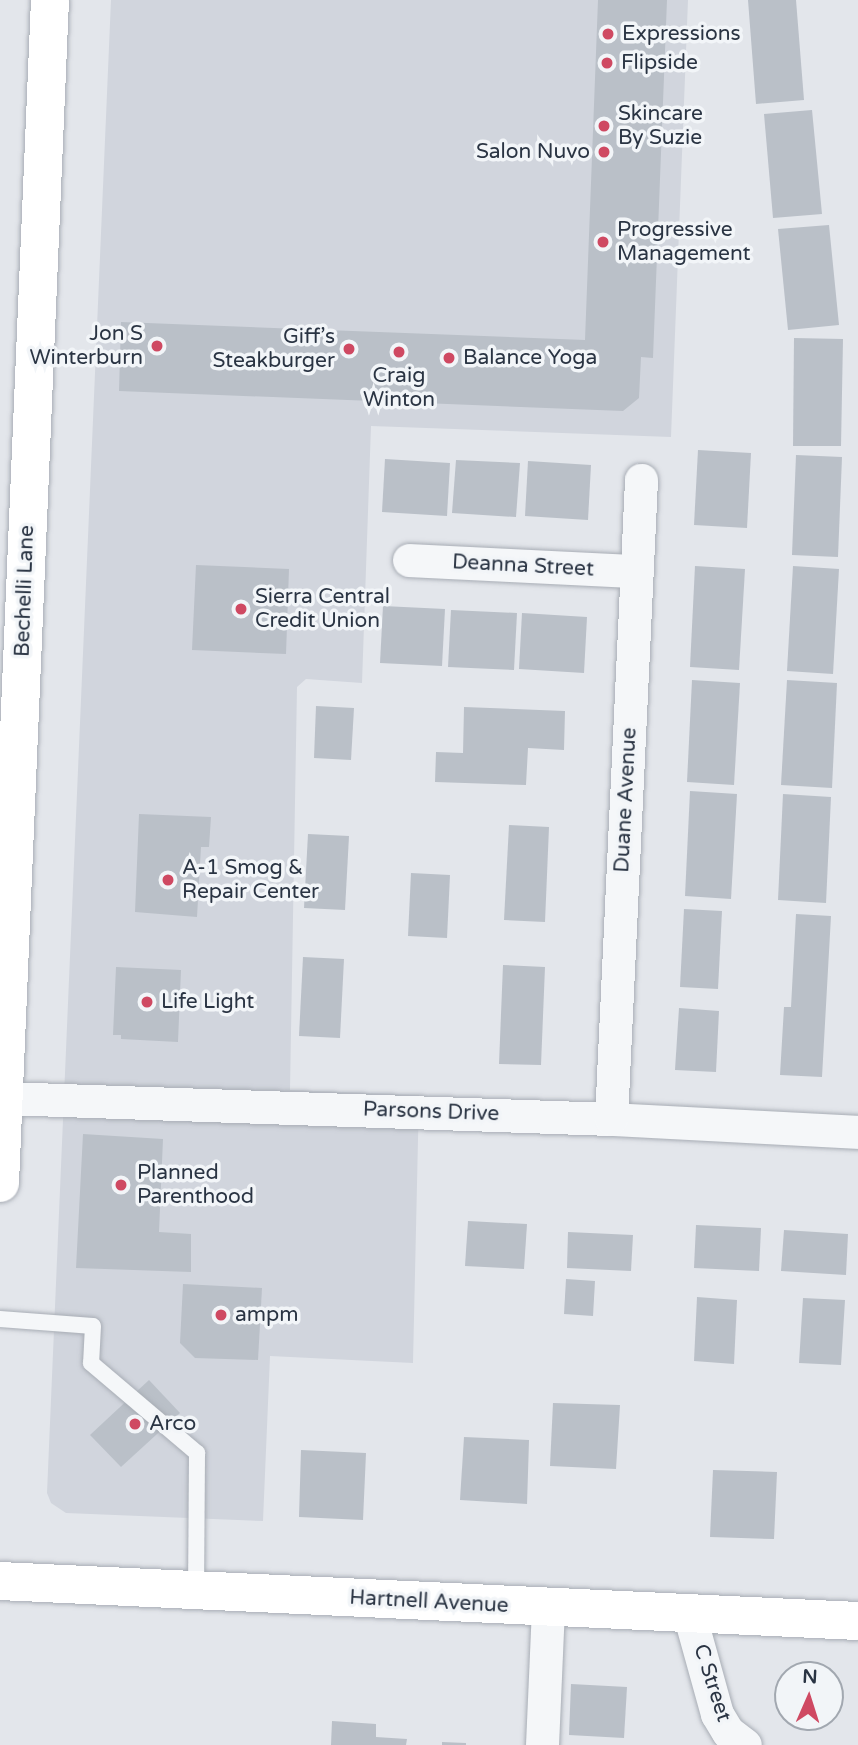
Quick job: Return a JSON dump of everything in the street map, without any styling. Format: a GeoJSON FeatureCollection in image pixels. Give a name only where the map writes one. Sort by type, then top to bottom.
{"type":"FeatureCollection","features":[{"type":"Feature","properties":{"kind":"main road","name":"Bechelli Lane"},"geometry":{"type":"LineString","coordinates":[[0,1182],[50,0]]}},
{"type":"Feature","properties":{"kind":"main road","name":"Hartnell Avenue"},"geometry":{"type":"LineString","coordinates":[[0,1581],[858,1621]]}},
{"type":"Feature","properties":{"kind":"street","name":"Duane Avenue"},"geometry":{"type":"LineString","coordinates":[[611,1119],[641,480]]}},
{"type":"Feature","properties":{"kind":"street","name":"Deanna Street"},"geometry":{"type":"LineString","coordinates":[[409,560],[636,571]]}},
{"type":"Feature","properties":{"kind":"street","name":"Parsons Drive"},"geometry":{"type":"LineString","coordinates":[[4,1098],[611,1119],[858,1132]]}},
{"type":"Feature","properties":{"kind":"street"},"geometry":{"type":"LineString","coordinates":[[542,1745],[548,1607]]}},
{"type":"Feature","properties":{"kind":"street","name":"C Street"},"geometry":{"type":"LineString","coordinates":[[690,1613],[717,1714],[727,1731],[745,1745]]}},
{"type":"Feature","properties":{"kind":"lane"},"geometry":{"type":"LineString","coordinates":[[0,1319],[93,1326],[91,1363],[197,1453],[196,1590]]}},
{"type":"Feature","properties":{"kind":"shaded area"},"geometry":{"type":"Polygon","coordinates":[[[111,0],[688,0],[671,437],[371,426],[362,683],[306,679],[297,687],[290,1090],[419,1095],[413,1363],[270,1356],[263,1521],[66,1513],[51,1503],[47,1493],[111,0]]]}},
{"type":"Feature","properties":{"kind":"building"},"geometry":{"type":"Polygon","coordinates":[[[598,0],[667,0],[653,358],[641,357],[639,398],[623,411],[119,391],[121,322],[585,340],[598,0]]]}},
{"type":"Feature","properties":{"kind":"building"},"geometry":{"type":"Polygon","coordinates":[[[748,0],[796,0],[804,100],[756,104],[748,0]]]}},
{"type":"Feature","properties":{"kind":"building"},"geometry":{"type":"Polygon","coordinates":[[[812,110],[822,214],[773,218],[764,114],[812,110]]]}},
{"type":"Feature","properties":{"kind":"building"},"geometry":{"type":"Polygon","coordinates":[[[829,225],[839,325],[788,330],[778,229],[829,225]]]}},
{"type":"Feature","properties":{"kind":"building"},"geometry":{"type":"Polygon","coordinates":[[[794,338],[843,339],[841,446],[793,446],[794,338]]]}},
{"type":"Feature","properties":{"kind":"building"},"geometry":{"type":"Polygon","coordinates":[[[698,450],[751,453],[747,528],[694,525],[698,450]]]}},
{"type":"Feature","properties":{"kind":"building"},"geometry":{"type":"Polygon","coordinates":[[[796,455],[842,457],[838,557],[792,555],[796,455]]]}},
{"type":"Feature","properties":{"kind":"building"},"geometry":{"type":"Polygon","coordinates":[[[385,459],[450,463],[447,516],[382,512],[385,459]]]}},
{"type":"Feature","properties":{"kind":"building"},"geometry":{"type":"Polygon","coordinates":[[[456,460],[520,463],[516,517],[452,513],[456,460]]]}},
{"type":"Feature","properties":{"kind":"building"},"geometry":{"type":"Polygon","coordinates":[[[528,461],[591,465],[588,520],[525,516],[528,461]]]}},
{"type":"Feature","properties":{"kind":"building","name":"Sierra Central Credit Union"},"geometry":{"type":"Polygon","coordinates":[[[196,565],[289,569],[286,654],[192,650],[196,565]]]}},
{"type":"Feature","properties":{"kind":"building"},"geometry":{"type":"Polygon","coordinates":[[[695,566],[745,569],[739,670],[690,667],[695,566]]]}},
{"type":"Feature","properties":{"kind":"building"},"geometry":{"type":"Polygon","coordinates":[[[793,566],[839,569],[833,674],[787,671],[793,566]]]}},
{"type":"Feature","properties":{"kind":"building"},"geometry":{"type":"Polygon","coordinates":[[[383,606],[445,609],[442,666],[380,663],[383,606]]]}},
{"type":"Feature","properties":{"kind":"building"},"geometry":{"type":"Polygon","coordinates":[[[451,610],[517,613],[514,670],[448,667],[451,610]]]}},
{"type":"Feature","properties":{"kind":"building"},"geometry":{"type":"Polygon","coordinates":[[[522,613],[587,617],[584,673],[519,669],[522,613]]]}},
{"type":"Feature","properties":{"kind":"building"},"geometry":{"type":"Polygon","coordinates":[[[692,680],[740,683],[734,785],[687,782],[692,680]]]}},
{"type":"Feature","properties":{"kind":"building"},"geometry":{"type":"Polygon","coordinates":[[[787,680],[837,683],[832,788],[781,785],[787,680]]]}},
{"type":"Feature","properties":{"kind":"building"},"geometry":{"type":"Polygon","coordinates":[[[316,706],[354,708],[351,760],[314,758],[316,706]]]}},
{"type":"Feature","properties":{"kind":"building"},"geometry":{"type":"Polygon","coordinates":[[[464,707],[565,711],[564,750],[528,748],[526,785],[435,782],[436,752],[463,753],[464,707]]]}},
{"type":"Feature","properties":{"kind":"building"},"geometry":{"type":"Polygon","coordinates":[[[690,791],[737,794],[731,899],[685,896],[690,791]]]}},
{"type":"Feature","properties":{"kind":"building"},"geometry":{"type":"Polygon","coordinates":[[[783,794],[831,797],[826,903],[778,900],[783,794]]]}},
{"type":"Feature","properties":{"kind":"building","name":"A-1 Smog & Repair Center"},"geometry":{"type":"Polygon","coordinates":[[[139,814],[211,817],[209,847],[201,847],[197,917],[135,912],[139,814]]]}},
{"type":"Feature","properties":{"kind":"building"},"geometry":{"type":"Polygon","coordinates":[[[509,825],[549,827],[545,922],[504,920],[509,825]]]}},
{"type":"Feature","properties":{"kind":"building"},"geometry":{"type":"Polygon","coordinates":[[[308,834],[349,836],[345,910],[304,908],[308,834]]]}},
{"type":"Feature","properties":{"kind":"building"},"geometry":{"type":"Polygon","coordinates":[[[411,873],[450,875],[447,938],[408,936],[411,873]]]}},
{"type":"Feature","properties":{"kind":"building"},"geometry":{"type":"Polygon","coordinates":[[[684,909],[722,911],[718,989],[680,987],[684,909]]]}},
{"type":"Feature","properties":{"kind":"building"},"geometry":{"type":"Polygon","coordinates":[[[796,914],[831,916],[822,1077],[780,1075],[784,1007],[791,1007],[796,914]]]}},
{"type":"Feature","properties":{"kind":"building"},"geometry":{"type":"Polygon","coordinates":[[[303,957],[344,959],[340,1038],[299,1036],[303,957]]]}},
{"type":"Feature","properties":{"kind":"building"},"geometry":{"type":"Polygon","coordinates":[[[503,965],[545,967],[541,1065],[499,1064],[503,965]]]}},
{"type":"Feature","properties":{"kind":"building","name":"Life Light"},"geometry":{"type":"Polygon","coordinates":[[[116,967],[181,970],[178,1042],[121,1039],[121,1035],[113,1035],[116,967]]]}},
{"type":"Feature","properties":{"kind":"building"},"geometry":{"type":"Polygon","coordinates":[[[679,1008],[719,1011],[716,1072],[675,1070],[679,1008]]]}},
{"type":"Feature","properties":{"kind":"building","name":"Planned Parenthood"},"geometry":{"type":"Polygon","coordinates":[[[83,1134],[163,1139],[159,1232],[191,1234],[191,1272],[76,1268],[83,1134]]]}},
{"type":"Feature","properties":{"kind":"building"},"geometry":{"type":"Polygon","coordinates":[[[468,1221],[527,1224],[524,1269],[465,1266],[468,1221]]]}},
{"type":"Feature","properties":{"kind":"building"},"geometry":{"type":"Polygon","coordinates":[[[696,1225],[761,1228],[759,1271],[694,1268],[696,1225]]]}},
{"type":"Feature","properties":{"kind":"building"},"geometry":{"type":"Polygon","coordinates":[[[784,1230],[848,1234],[846,1275],[781,1271],[784,1230]]]}},
{"type":"Feature","properties":{"kind":"building"},"geometry":{"type":"Polygon","coordinates":[[[568,1232],[633,1235],[631,1271],[567,1268],[568,1232]]]}},
{"type":"Feature","properties":{"kind":"building"},"geometry":{"type":"Polygon","coordinates":[[[566,1279],[595,1281],[593,1316],[564,1314],[566,1279]]]}},
{"type":"Feature","properties":{"kind":"building","name":"ampm"},"geometry":{"type":"Polygon","coordinates":[[[183,1284],[262,1288],[258,1360],[195,1358],[180,1343],[183,1284]]]}},
{"type":"Feature","properties":{"kind":"building"},"geometry":{"type":"Polygon","coordinates":[[[697,1297],[737,1300],[734,1364],[694,1361],[697,1297]]]}},
{"type":"Feature","properties":{"kind":"building"},"geometry":{"type":"Polygon","coordinates":[[[803,1298],[845,1300],[841,1365],[799,1363],[803,1298]]]}},
{"type":"Feature","properties":{"kind":"building","name":"Arco"},"geometry":{"type":"Polygon","coordinates":[[[149,1380],[180,1413],[121,1467],[90,1435],[149,1380]]]}},
{"type":"Feature","properties":{"kind":"building"},"geometry":{"type":"Polygon","coordinates":[[[553,1403],[620,1405],[616,1469],[550,1466],[553,1403]]]}},
{"type":"Feature","properties":{"kind":"building"},"geometry":{"type":"Polygon","coordinates":[[[464,1437],[529,1440],[527,1504],[460,1500],[464,1437]]]}},
{"type":"Feature","properties":{"kind":"building"},"geometry":{"type":"Polygon","coordinates":[[[301,1450],[366,1453],[363,1520],[299,1517],[301,1450]]]}},
{"type":"Feature","properties":{"kind":"building"},"geometry":{"type":"Polygon","coordinates":[[[713,1470],[777,1472],[774,1539],[710,1537],[713,1470]]]}},
{"type":"Feature","properties":{"kind":"building"},"geometry":{"type":"Polygon","coordinates":[[[571,1684],[627,1687],[624,1738],[569,1735],[571,1684]]]}},
{"type":"Feature","properties":{"kind":"building"},"geometry":{"type":"Polygon","coordinates":[[[332,1721],[376,1724],[376,1737],[407,1739],[406,1745],[331,1745],[332,1721]]]}},
{"type":"Feature","properties":{"kind":"building"},"geometry":{"type":"Polygon","coordinates":[[[442,1742],[466,1743],[466,1745],[442,1745],[442,1742]]]}},
{"type":"Feature","properties":{"kind":"place","name":"Expressions"},"geometry":{"type":"Point","coordinates":[608,34]}},
{"type":"Feature","properties":{"kind":"place","name":"Flipside"},"geometry":{"type":"Point","coordinates":[607,63]}},
{"type":"Feature","properties":{"kind":"place","name":"Skincare By Suzie"},"geometry":{"type":"Point","coordinates":[604,126]}},
{"type":"Feature","properties":{"kind":"place","name":"Salon Nuvo"},"geometry":{"type":"Point","coordinates":[604,152]}},
{"type":"Feature","properties":{"kind":"place","name":"Progressive Management"},"geometry":{"type":"Point","coordinates":[603,242]}},
{"type":"Feature","properties":{"kind":"place","name":"Jon S Winterburn"},"geometry":{"type":"Point","coordinates":[157,346]}},
{"type":"Feature","properties":{"kind":"place","name":"Giff’s Steakburger"},"geometry":{"type":"Point","coordinates":[349,349]}},
{"type":"Feature","properties":{"kind":"place","name":"Craig Winton"},"geometry":{"type":"Point","coordinates":[399,352]}},
{"type":"Feature","properties":{"kind":"place","name":"Balance Yoga"},"geometry":{"type":"Point","coordinates":[449,358]}},
{"type":"Feature","properties":{"kind":"place","name":"Sierra Central Credit Union"},"geometry":{"type":"Point","coordinates":[241,609]}},
{"type":"Feature","properties":{"kind":"place","name":"A-1 Smog & Repair Center"},"geometry":{"type":"Point","coordinates":[168,880]}},
{"type":"Feature","properties":{"kind":"place","name":"Life Light"},"geometry":{"type":"Point","coordinates":[147,1002]}},
{"type":"Feature","properties":{"kind":"place","name":"Planned Parenthood"},"geometry":{"type":"Point","coordinates":[121,1185]}},
{"type":"Feature","properties":{"kind":"place","name":"ampm"},"geometry":{"type":"Point","coordinates":[221,1315]}},
{"type":"Feature","properties":{"kind":"place","name":"Arco"},"geometry":{"type":"Point","coordinates":[135,1424]}}]}
